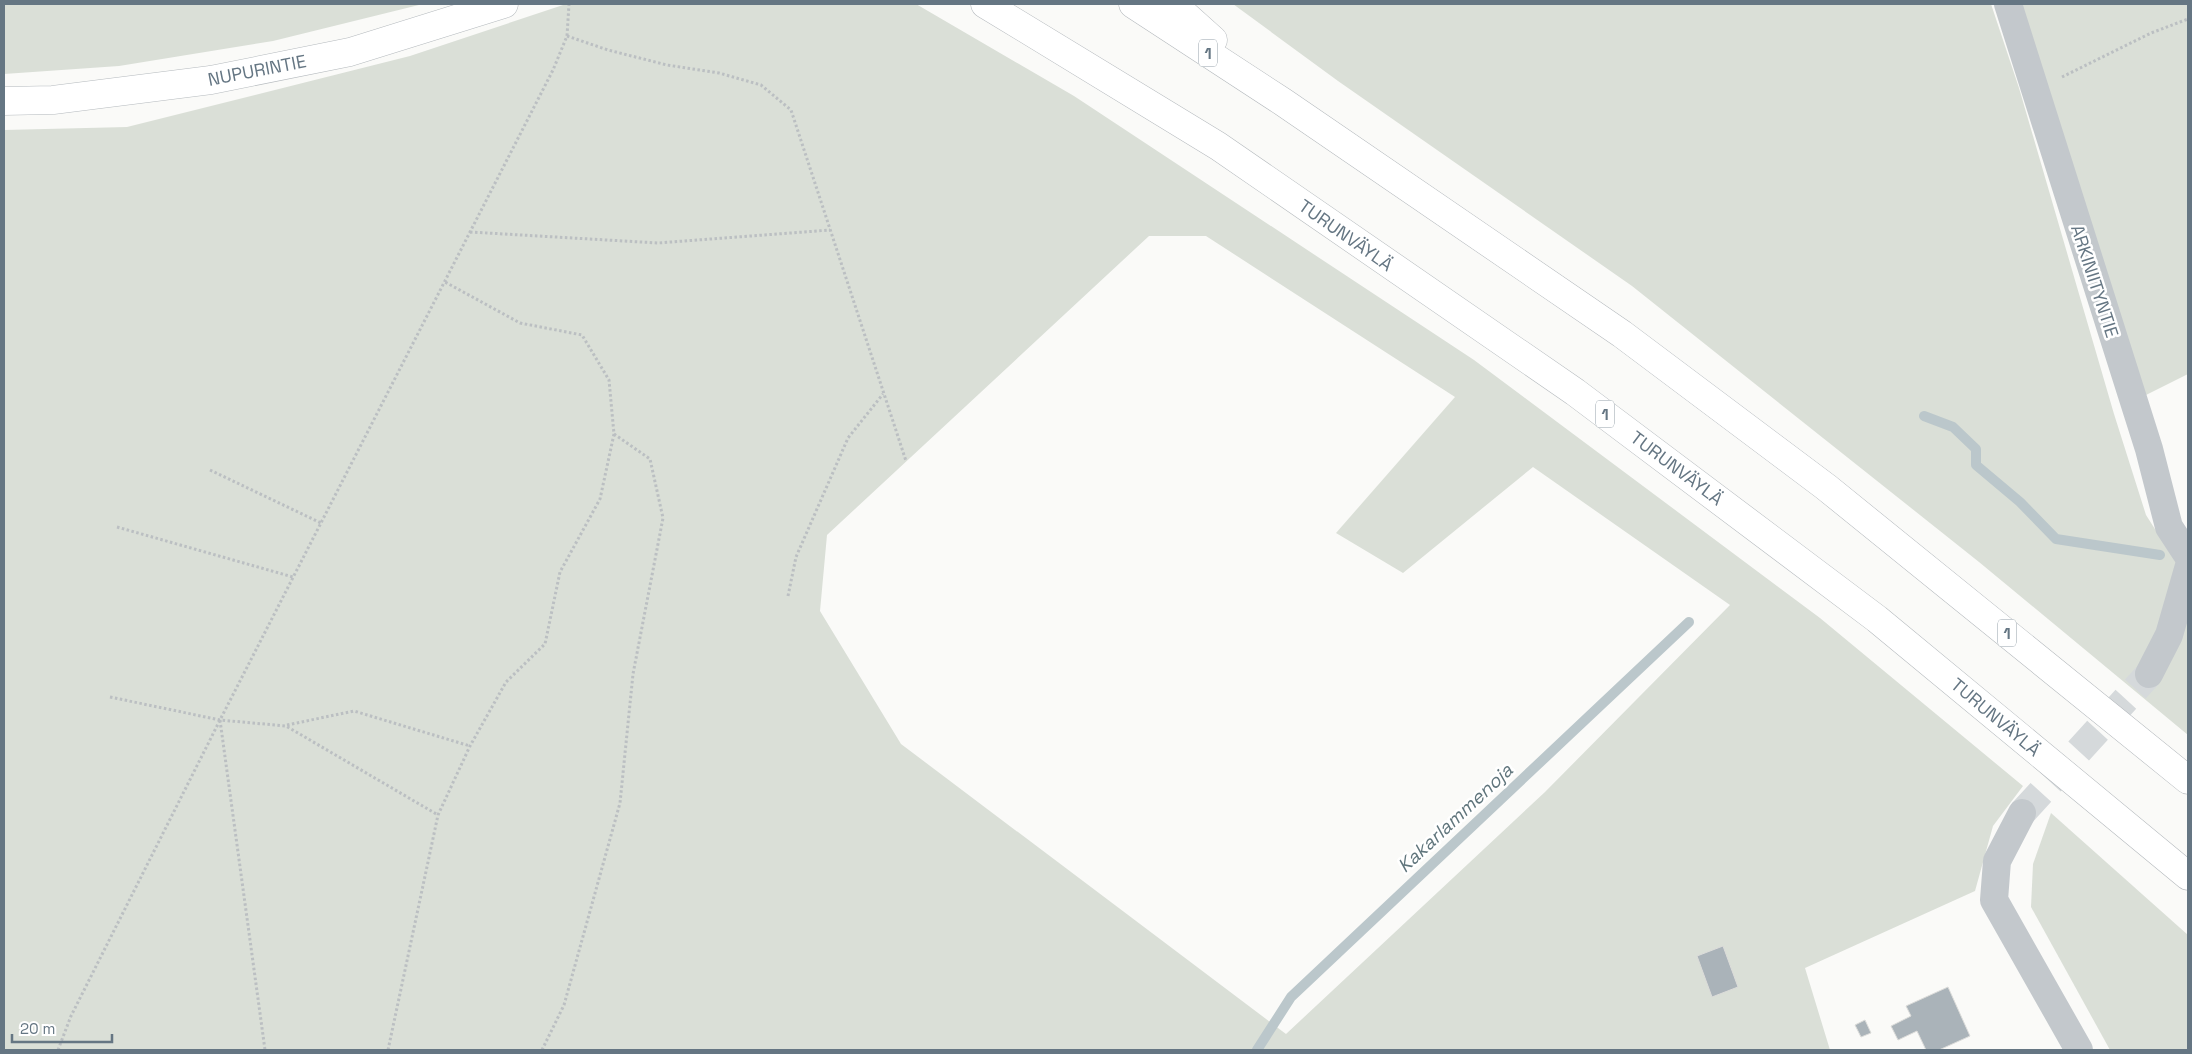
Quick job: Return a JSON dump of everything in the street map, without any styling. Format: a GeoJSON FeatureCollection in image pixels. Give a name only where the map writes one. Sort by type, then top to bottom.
{"type":"FeatureCollection","features":[{"type":"Feature","properties":{"kind":"main road","name":"NUPURINTIE"},"geometry":{"type":"LineString","coordinates":[[4,101],[53,100],[211,80],[350,52],[504,4]]}},
{"type":"Feature","properties":{"kind":"main road","name":"TURUNVÄYLÄ"},"geometry":{"type":"LineString","coordinates":[[985,4],[1218,146],[1575,392],[1876,619],[2188,876]]}},
{"type":"Feature","properties":{"kind":"main road","name":"1"},"geometry":{"type":"LineString","coordinates":[[1133,4],[1283,102],[1622,334],[1826,486],[2188,780]]}},
{"type":"Feature","properties":{"kind":"main road"},"geometry":{"type":"LineString","coordinates":[[1172,4],[1283,102]]}},
{"type":"Feature","properties":{"kind":"street","name":"ARKINIITYNTIE"},"geometry":{"type":"LineString","coordinates":[[2008,4],[2149,449],[2169,527],[2188,556]]}},
{"type":"Feature","properties":{"kind":"street"},"geometry":{"type":"LineString","coordinates":[[2149,674],[2169,635],[2188,569]]}},
{"type":"Feature","properties":{"kind":"street"},"geometry":{"type":"LineString","coordinates":[[2022,813],[1997,861],[1994,900],[2079,1050]]}},
{"type":"Feature","properties":{"kind":"path"},"geometry":{"type":"LineString","coordinates":[[58,1050],[71,1016],[292,577],[445,282],[552,70],[567,36],[569,4]]}},
{"type":"Feature","properties":{"kind":"path"},"geometry":{"type":"LineString","coordinates":[[2035,91],[2151,33],[2188,19]]}},
{"type":"Feature","properties":{"kind":"path"},"geometry":{"type":"LineString","coordinates":[[567,36],[608,50],[667,65],[718,73],[761,85],[791,110],[906,462]]}},
{"type":"Feature","properties":{"kind":"path"},"geometry":{"type":"LineString","coordinates":[[470,232],[658,243],[830,230]]}},
{"type":"Feature","properties":{"kind":"path"},"geometry":{"type":"LineString","coordinates":[[388,1050],[438,816],[470,746],[506,682],[545,644],[560,572],[600,499],[614,434],[609,380],[582,336],[520,323],[445,282]]}},
{"type":"Feature","properties":{"kind":"path"},"geometry":{"type":"LineString","coordinates":[[788,596],[796,557],[848,438],[884,394]]}},
{"type":"Feature","properties":{"kind":"path"},"geometry":{"type":"LineString","coordinates":[[542,1050],[564,1005],[620,803],[633,674],[663,518],[650,459],[614,434]]}},
{"type":"Feature","properties":{"kind":"path"},"geometry":{"type":"LineString","coordinates":[[210,470],[320,523]]}},
{"type":"Feature","properties":{"kind":"path"},"geometry":{"type":"LineString","coordinates":[[117,527],[292,577]]}},
{"type":"Feature","properties":{"kind":"path"},"geometry":{"type":"LineString","coordinates":[[110,697],[220,720],[286,726],[354,711],[470,746]]}},
{"type":"Feature","properties":{"kind":"path"},"geometry":{"type":"LineString","coordinates":[[220,720],[265,1050]]}},
{"type":"Feature","properties":{"kind":"path"},"geometry":{"type":"LineString","coordinates":[[286,726],[438,816]]}},
{"type":"Feature","properties":{"kind":"shaded area"},"geometry":{"type":"Polygon","coordinates":[[[4,4],[423,4],[273,41],[119,66],[4,74],[4,4]]]}},
{"type":"Feature","properties":{"kind":"shaded area"},"geometry":{"type":"Polygon","coordinates":[[[566,4],[916,4],[1074,96],[1474,360],[1820,618],[2023,786],[1993,826],[1975,891],[1805,968],[1830,1050],[4,1050],[4,130],[127,127],[410,56],[566,4]],[[1149,236],[827,535],[820,611],[901,744],[1286,1034],[1545,792],[1730,605],[1533,467],[1403,573],[1336,533],[1455,397],[1206,236],[1149,236]]]}},
{"type":"Feature","properties":{"kind":"shaded area"},"geometry":{"type":"Polygon","coordinates":[[[1233,4],[1991,4],[2019,88],[2114,414],[2146,515],[2188,581],[2188,735],[1979,562],[1632,286],[1338,81],[1233,4]]]}},
{"type":"Feature","properties":{"kind":"shaded area"},"geometry":{"type":"Polygon","coordinates":[[[2014,4],[2188,4],[2188,374],[2142,397],[2014,4]]]}},
{"type":"Feature","properties":{"kind":"shaded area"},"geometry":{"type":"Polygon","coordinates":[[[2051,813],[2188,935],[2188,1050],[2110,1050],[2031,907],[2033,864],[2051,813]]]}},
{"type":"Feature","properties":{"kind":"building"},"geometry":{"type":"Polygon","coordinates":[[[1723,946],[1738,987],[1712,997],[1697,956],[1723,946]]]}},
{"type":"Feature","properties":{"kind":"building"},"geometry":{"type":"Polygon","coordinates":[[[1948,987],[1970,1036],[1939,1050],[1926,1050],[1917,1031],[1898,1040],[1891,1026],[1911,1016],[1906,1006],[1948,987]]]}},
{"type":"Feature","properties":{"kind":"building"},"geometry":{"type":"Polygon","coordinates":[[[1865,1020],[1871,1033],[1861,1037],[1855,1025],[1865,1020]]]}},
{"type":"Feature","properties":{"kind":"waterway","name":"Kakarlammenoja"},"geometry":{"type":"LineString","coordinates":[[1924,416],[1953,427],[1976,449],[1976,465],[2020,502],[2056,539],[2160,555]]}},
{"type":"Feature","properties":{"kind":"waterway","name":"Kakarlammenoja"},"geometry":{"type":"LineString","coordinates":[[1257,1050],[1291,997],[1689,622]]}},
{"type":"Feature","properties":{"kind":"tunnel"},"geometry":{"type":"LineString","coordinates":[[2022,813],[2149,674]]}}]}
